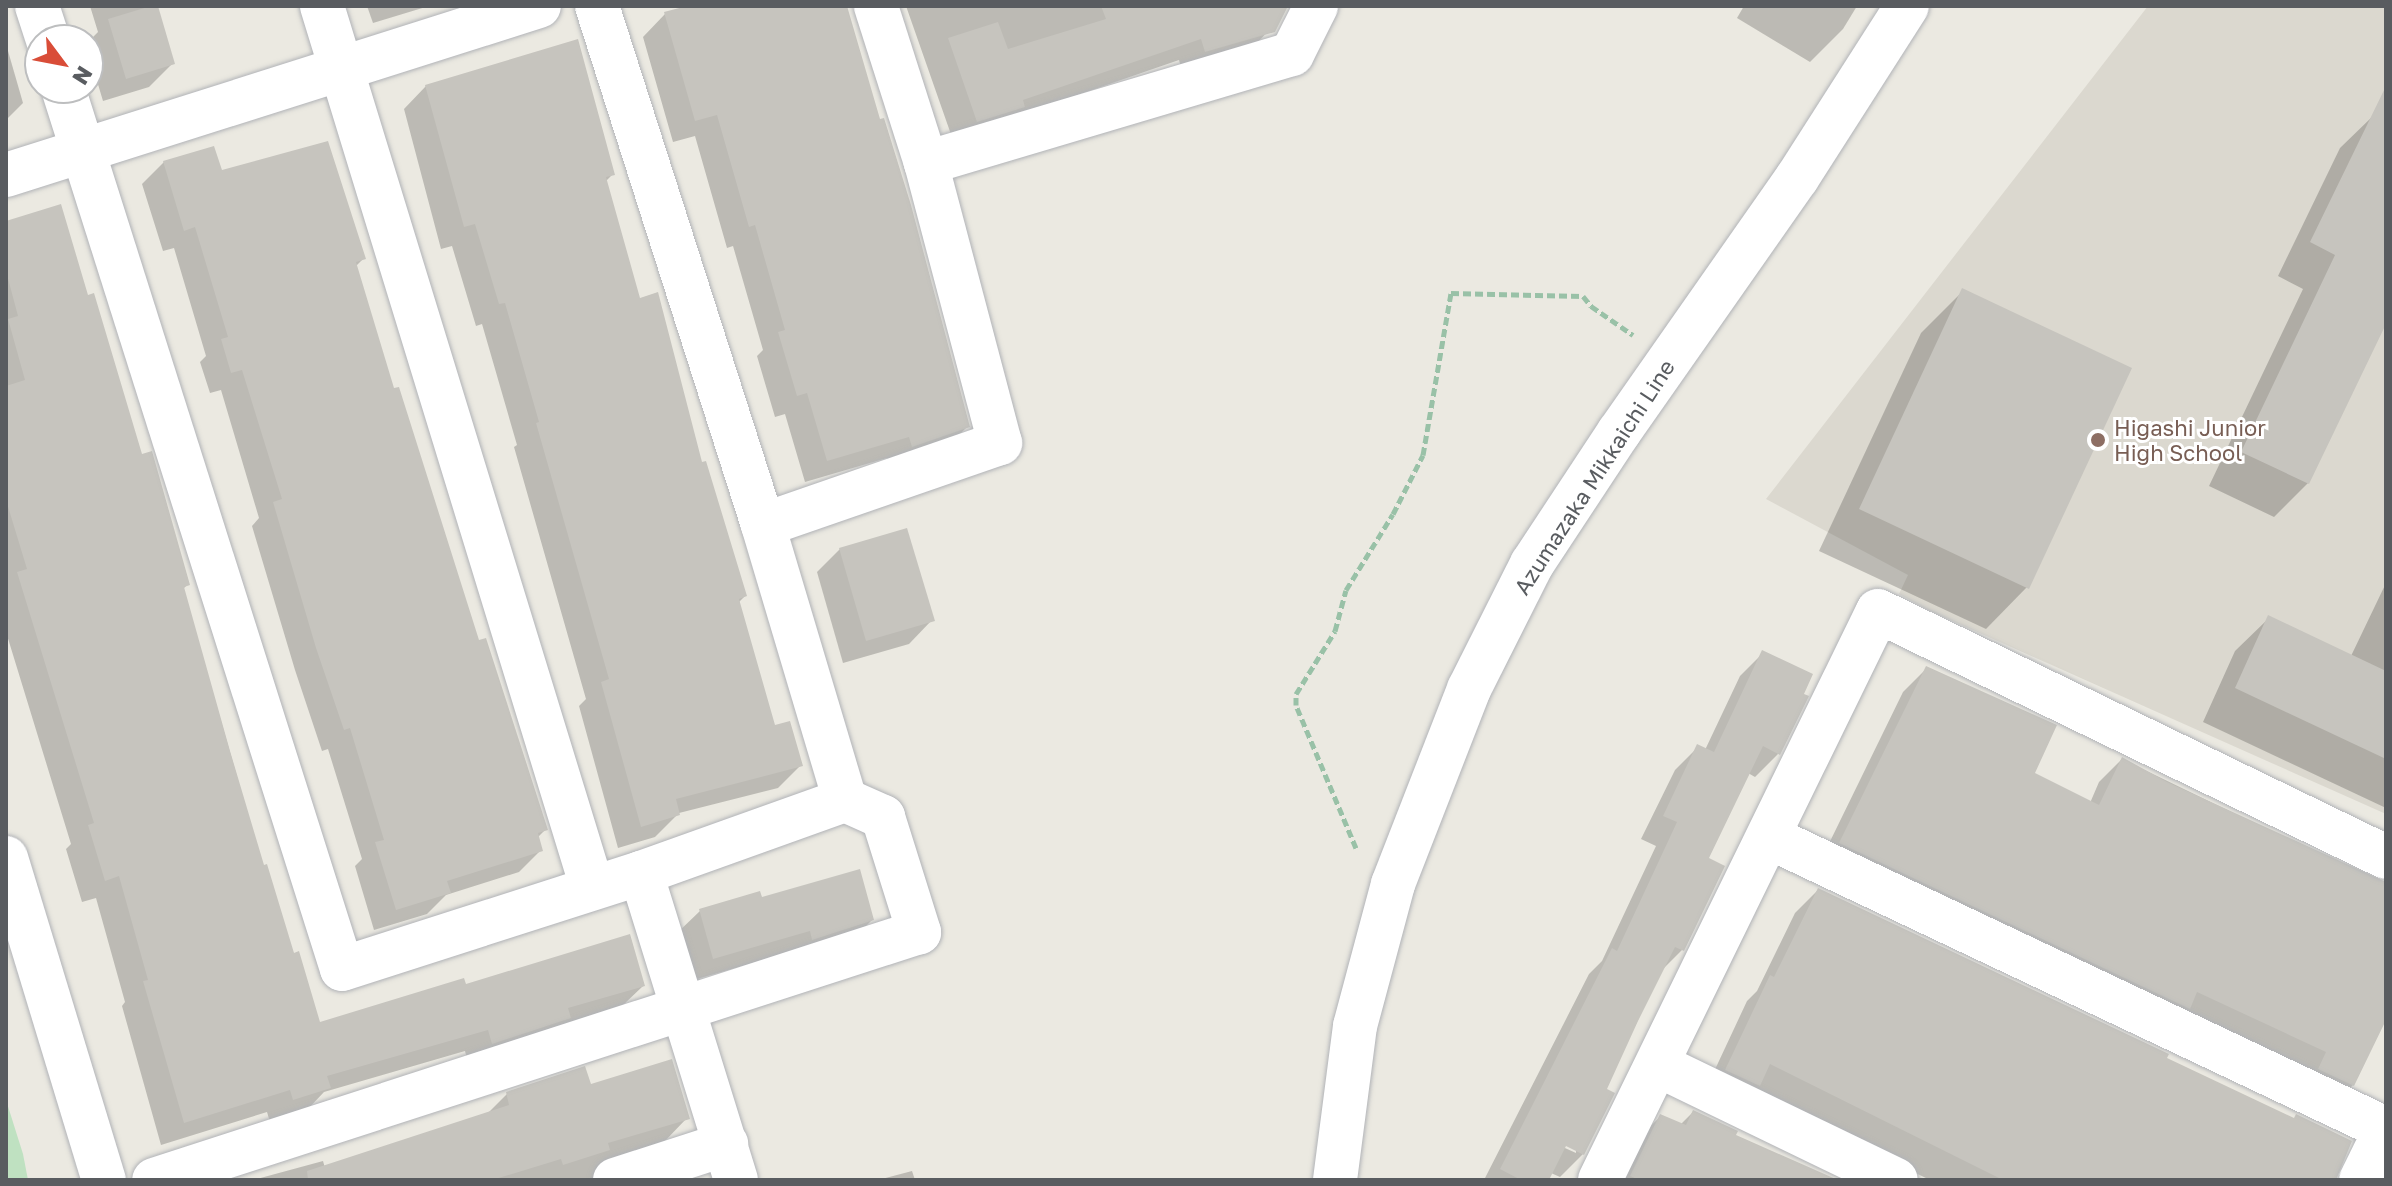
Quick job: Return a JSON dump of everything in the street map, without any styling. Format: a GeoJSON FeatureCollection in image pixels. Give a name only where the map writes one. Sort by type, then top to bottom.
{"type":"FeatureCollection","features":[{"type":"Feature","properties":{"kind":"street"},"geometry":{"type":"LineString","coordinates":[[322,6],[592,887]]}},
{"type":"Feature","properties":{"kind":"street"},"geometry":{"type":"LineString","coordinates":[[6,175],[539,6]]}},
{"type":"Feature","properties":{"kind":"street"},"geometry":{"type":"LineString","coordinates":[[597,6],[763,525],[845,800]]}},
{"type":"Feature","properties":{"kind":"street"},"geometry":{"type":"LineString","coordinates":[[763,525],[1000,443],[926,163],[876,6]]}},
{"type":"Feature","properties":{"kind":"street"},"geometry":{"type":"LineString","coordinates":[[926,163],[1292,54],[1316,6]]}},
{"type":"Feature","properties":{"kind":"street","name":"Azumazaka Mikkaichi Line"},"geometry":{"type":"LineString","coordinates":[[1335,1180],[1355,1026],[1393,884],[1469,689],[1532,564],[1627,419],[1797,178],[1907,6]]}},
{"type":"Feature","properties":{"kind":"street"},"geometry":{"type":"LineString","coordinates":[[68,104],[342,969],[641,873],[845,800],[883,817],[919,932],[683,1005],[154,1180]]}},
{"type":"Feature","properties":{"kind":"street"},"geometry":{"type":"LineString","coordinates":[[1600,1180],[1878,611],[2386,857]]}},
{"type":"Feature","properties":{"kind":"street"},"geometry":{"type":"LineString","coordinates":[[1769,837],[2386,1129],[2361,1180]]}},
{"type":"Feature","properties":{"kind":"street"},"geometry":{"type":"LineString","coordinates":[[6,858],[104,1180]]}},
{"type":"Feature","properties":{"kind":"street"},"geometry":{"type":"LineString","coordinates":[[615,1180],[731,1162],[641,873]]}},
{"type":"Feature","properties":{"kind":"street"},"geometry":{"type":"LineString","coordinates":[[1658,1065],[1896,1180]]}},
{"type":"Feature","properties":{"kind":"path"},"geometry":{"type":"LineString","coordinates":[[1393,884],[1362,860],[1296,705],[1296,694],[1335,631],[1346,590],[1393,514],[1423,455],[1451,293],[1583,296],[1591,306],[1621,328]]}},
{"type":"Feature","properties":{"kind":"shaded area","name":"Higashi Junior High School"},"geometry":{"type":"Polygon","coordinates":[[[2148,6],[2386,6],[2386,814],[1928,610],[1899,594],[1908,575],[1766,499],[2148,6]]]}},
{"type":"Feature","properties":{"kind":"green space"},"geometry":{"type":"Polygon","coordinates":[[[6,1100],[23,1154],[28,1180],[6,1180],[6,1100]]]}},
{"type":"Feature","properties":{"kind":"building"},"geometry":{"type":"Polygon","coordinates":[[[158,6],[175,64],[126,79],[108,19],[158,6]]]}},
{"type":"Feature","properties":{"kind":"building"},"geometry":{"type":"Polygon","coordinates":[[[687,6],[847,6],[880,119],[884,118],[911,205],[970,427],[912,447],[909,437],[827,461],[807,393],[797,396],[778,332],[785,330],[755,225],[749,227],[717,115],[695,121],[664,12],[687,6]]]}},
{"type":"Feature","properties":{"kind":"building"},"geometry":{"type":"Polygon","coordinates":[[[1101,6],[1288,6],[1275,32],[1205,52],[1201,39],[1023,100],[1025,107],[977,122],[948,38],[998,22],[1008,49],[1106,19],[1101,6]]]}},
{"type":"Feature","properties":{"kind":"building"},"geometry":{"type":"Polygon","coordinates":[[[578,39],[615,175],[606,177],[640,298],[658,292],[702,462],[706,461],[747,596],[739,599],[775,725],[790,721],[803,766],[676,799],[680,815],[641,827],[601,682],[609,679],[505,303],[499,304],[475,224],[464,227],[425,85],[578,39]]]}},
{"type":"Feature","properties":{"kind":"building"},"geometry":{"type":"Polygon","coordinates":[[[2386,86],[2386,324],[2309,484],[2241,452],[2335,255],[2310,242],[2386,86]]]}},
{"type":"Feature","properties":{"kind":"building"},"geometry":{"type":"Polygon","coordinates":[[[328,141],[366,259],[356,262],[394,388],[399,387],[479,640],[486,638],[548,830],[538,833],[543,851],[447,881],[451,893],[396,910],[375,842],[384,840],[350,728],[344,730],[316,648],[273,502],[282,499],[242,370],[231,373],[221,339],[228,337],[195,227],[184,231],[163,161],[214,146],[222,170],[328,141]]]}},
{"type":"Feature","properties":{"kind":"building"},"geometry":{"type":"Polygon","coordinates":[[[61,204],[88,295],[94,293],[142,454],[152,451],[190,585],[184,587],[230,751],[264,865],[267,864],[294,953],[299,951],[320,1022],[464,978],[466,984],[630,934],[645,986],[568,1008],[571,1018],[492,1044],[488,1030],[327,1076],[331,1088],[293,1100],[290,1090],[184,1123],[143,981],[148,980],[119,876],[105,881],[88,825],[94,823],[17,572],[27,569],[6,500],[6,386],[25,380],[8,319],[18,316],[6,271],[6,221],[61,204]]]}},
{"type":"Feature","properties":{"kind":"building"},"geometry":{"type":"Polygon","coordinates":[[[1962,288],[2132,368],[2029,589],[1859,509],[1962,288]]]}},
{"type":"Feature","properties":{"kind":"building"},"geometry":{"type":"Polygon","coordinates":[[[907,528],[935,621],[866,641],[839,548],[907,528]]]}},
{"type":"Feature","properties":{"kind":"building"},"geometry":{"type":"Polygon","coordinates":[[[2268,615],[2386,671],[2386,759],[2235,688],[2268,615]]]}},
{"type":"Feature","properties":{"kind":"building"},"geometry":{"type":"Polygon","coordinates":[[[1762,650],[1813,674],[1804,694],[1809,696],[1780,755],[1763,746],[1709,858],[1725,866],[1684,951],[1675,947],[1638,1021],[1607,1089],[1615,1093],[1584,1155],[1566,1146],[1549,1180],[1521,1180],[1500,1169],[1612,948],[1617,951],[1677,822],[1663,816],[1697,744],[1714,752],[1762,650]]]}},
{"type":"Feature","properties":{"kind":"building"},"geometry":{"type":"Polygon","coordinates":[[[1926,666],[2057,725],[2035,773],[2099,805],[2122,757],[2167,782],[2386,882],[2386,1020],[2354,1086],[2318,1069],[2326,1052],[2197,992],[2190,1009],[1839,843],[1926,666]]]}},
{"type":"Feature","properties":{"kind":"building"},"geometry":{"type":"Polygon","coordinates":[[[860,869],[874,920],[812,940],[810,931],[713,959],[699,909],[760,891],[762,897],[860,869]]]}},
{"type":"Feature","properties":{"kind":"building"},"geometry":{"type":"Polygon","coordinates":[[[1818,888],[2169,1054],[2167,1058],[2294,1118],[2296,1114],[2352,1141],[2336,1180],[2003,1180],[1770,1064],[1760,1086],[1725,1070],[1770,975],[1774,977],[1818,888]]]}},
{"type":"Feature","properties":{"kind":"building"},"geometry":{"type":"Polygon","coordinates":[[[672,1059],[690,1119],[608,1143],[610,1150],[563,1165],[561,1159],[492,1180],[308,1180],[307,1171],[509,1105],[506,1092],[585,1066],[591,1084],[672,1059]]]}},
{"type":"Feature","properties":{"kind":"building"},"geometry":{"type":"Polygon","coordinates":[[[1693,1110],[1738,1131],[1736,1135],[1838,1180],[1639,1180],[1630,1176],[1660,1114],[1686,1125],[1693,1110]]]}},
{"type":"Feature","properties":{"kind":"place","name":"Higashi Junior High School"},"geometry":{"type":"Point","coordinates":[2098,440]}}]}
